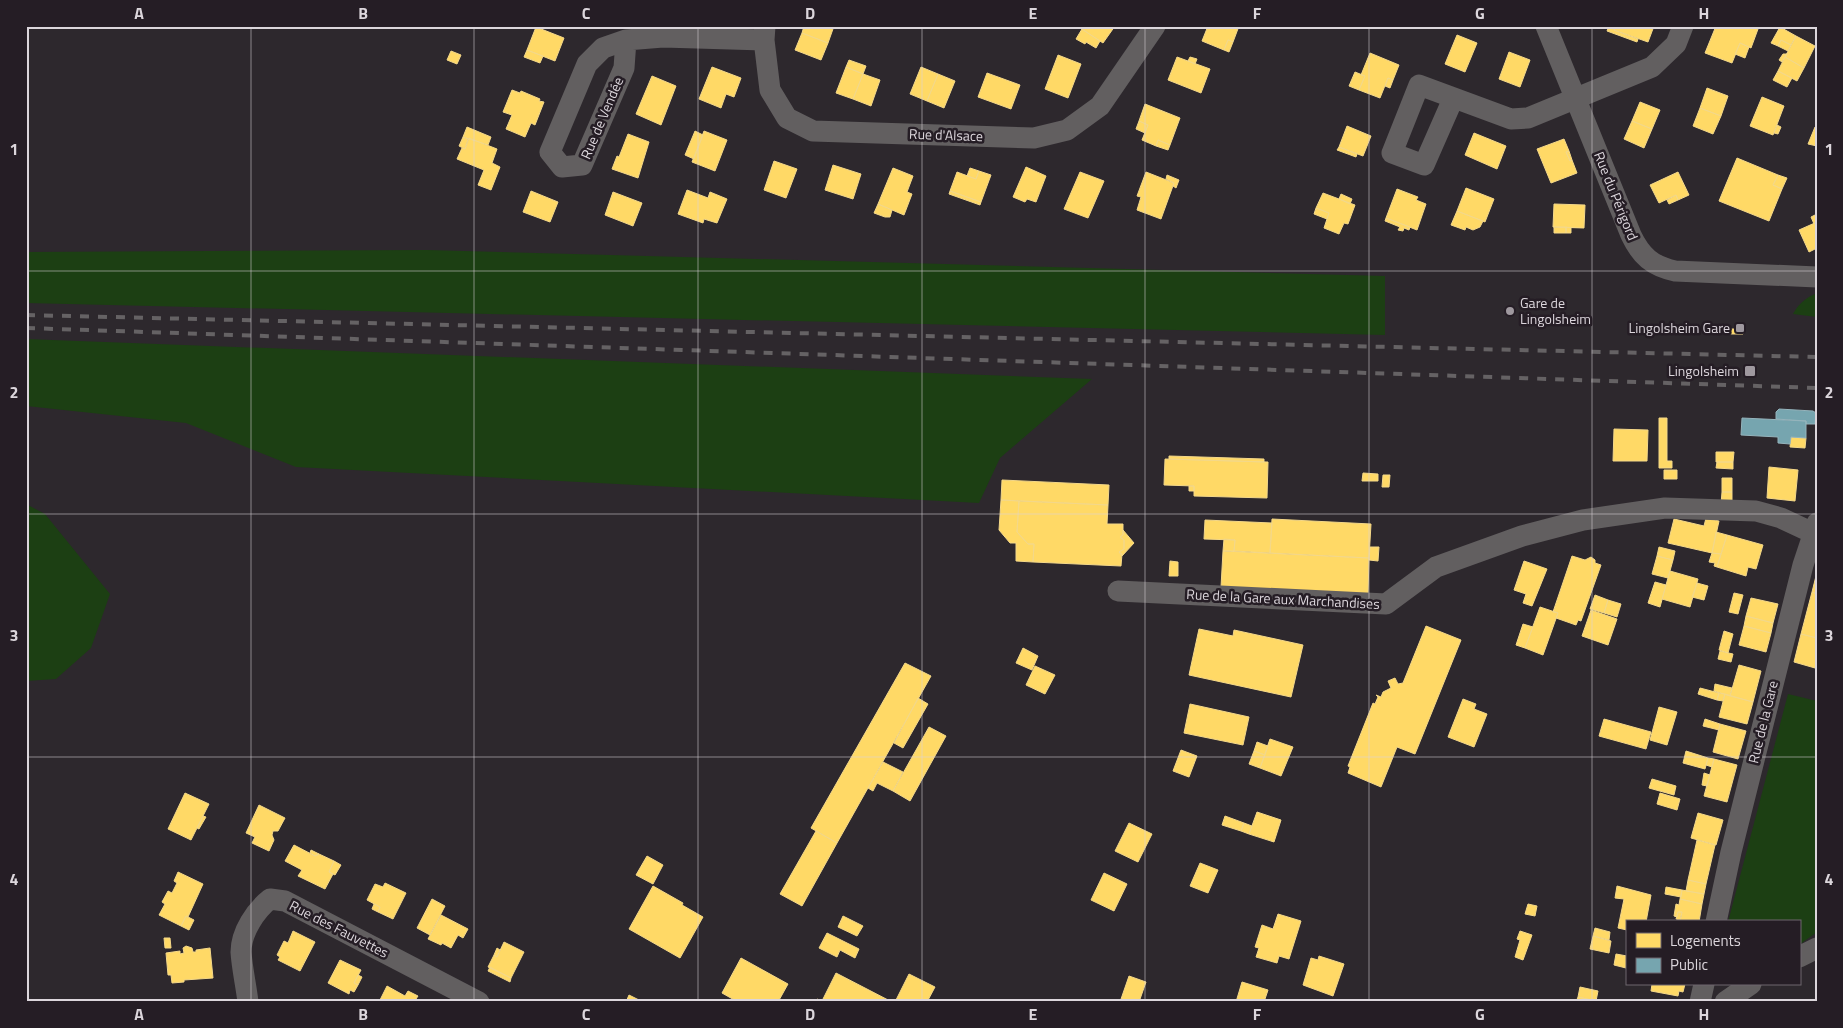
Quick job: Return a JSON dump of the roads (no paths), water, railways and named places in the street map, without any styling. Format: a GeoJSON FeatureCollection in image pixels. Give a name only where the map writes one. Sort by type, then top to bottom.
{"type":"FeatureCollection","features":[{"type":"Feature","properties":{"kind":"street","name":"Rue d'Alsace"},"geometry":{"type":"LineString","coordinates":[[765,33],[770,90],[787,118],[814,131],[1034,138],[1067,130],[1100,106],[1155,26]]}},
{"type":"Feature","properties":{"kind":"street","name":"Rue du Périgord"},"geometry":{"type":"LineString","coordinates":[[1546,26],[1631,235],[1637,248],[1651,262],[1662,268],[1674,271],[1817,277]]}},
{"type":"Feature","properties":{"kind":"street"},"geometry":{"type":"LineString","coordinates":[[1453,98],[1511,119],[1528,118],[1652,67],[1676,44],[1683,26]]}},
{"type":"Feature","properties":{"kind":"street","name":"Rue de Vendée"},"geometry":{"type":"LineString","coordinates":[[626,40],[624,68],[582,165],[562,168],[550,152],[587,64],[603,48],[626,40],[765,33]]}},
{"type":"Feature","properties":{"kind":"street","name":"Rue de la Gare aux Marchandises"},"geometry":{"type":"LineString","coordinates":[[1118,591],[1386,604],[1436,567],[1522,536],[1583,520],[1665,508],[1756,511],[1815,528]]}},
{"type":"Feature","properties":{"kind":"street","name":"Rue de la Gare"},"geometry":{"type":"LineString","coordinates":[[1716,920],[1740,814],[1803,565],[1815,528]]}},
{"type":"Feature","properties":{"kind":"street","name":"Rue des Fauvettes"},"geometry":{"type":"LineString","coordinates":[[248,1002],[241,950],[244,936],[259,908],[270,899],[285,901],[479,1002]]}},
{"type":"Feature","properties":{"kind":"street"},"geometry":{"type":"LineString","coordinates":[[1800,956],[1817,948]]}},
{"type":"Feature","properties":{"kind":"street"},"geometry":{"type":"LineString","coordinates":[[1700,1002],[1704,986]]}},
{"type":"Feature","properties":{"kind":"street"},"geometry":{"type":"LineString","coordinates":[[1725,1002],[1748,986]]}},
{"type":"Feature","properties":{"kind":"railway"},"geometry":{"type":"LineString","coordinates":[[26,315],[1817,357]]}},
{"type":"Feature","properties":{"kind":"railway"},"geometry":{"type":"LineString","coordinates":[[26,328],[1817,388]]}},
{"type":"Feature","properties":{"kind":"place","name":"Gare de Lingolsheim"},"geometry":{"type":"Point","coordinates":[1510,311]}},
{"type":"Feature","properties":{"kind":"place","name":"Lingolsheim Gare"},"geometry":{"type":"Point","coordinates":[1740,328]}},
{"type":"Feature","properties":{"kind":"place","name":"Lingolsheim"},"geometry":{"type":"Point","coordinates":[1750,371]}}]}
